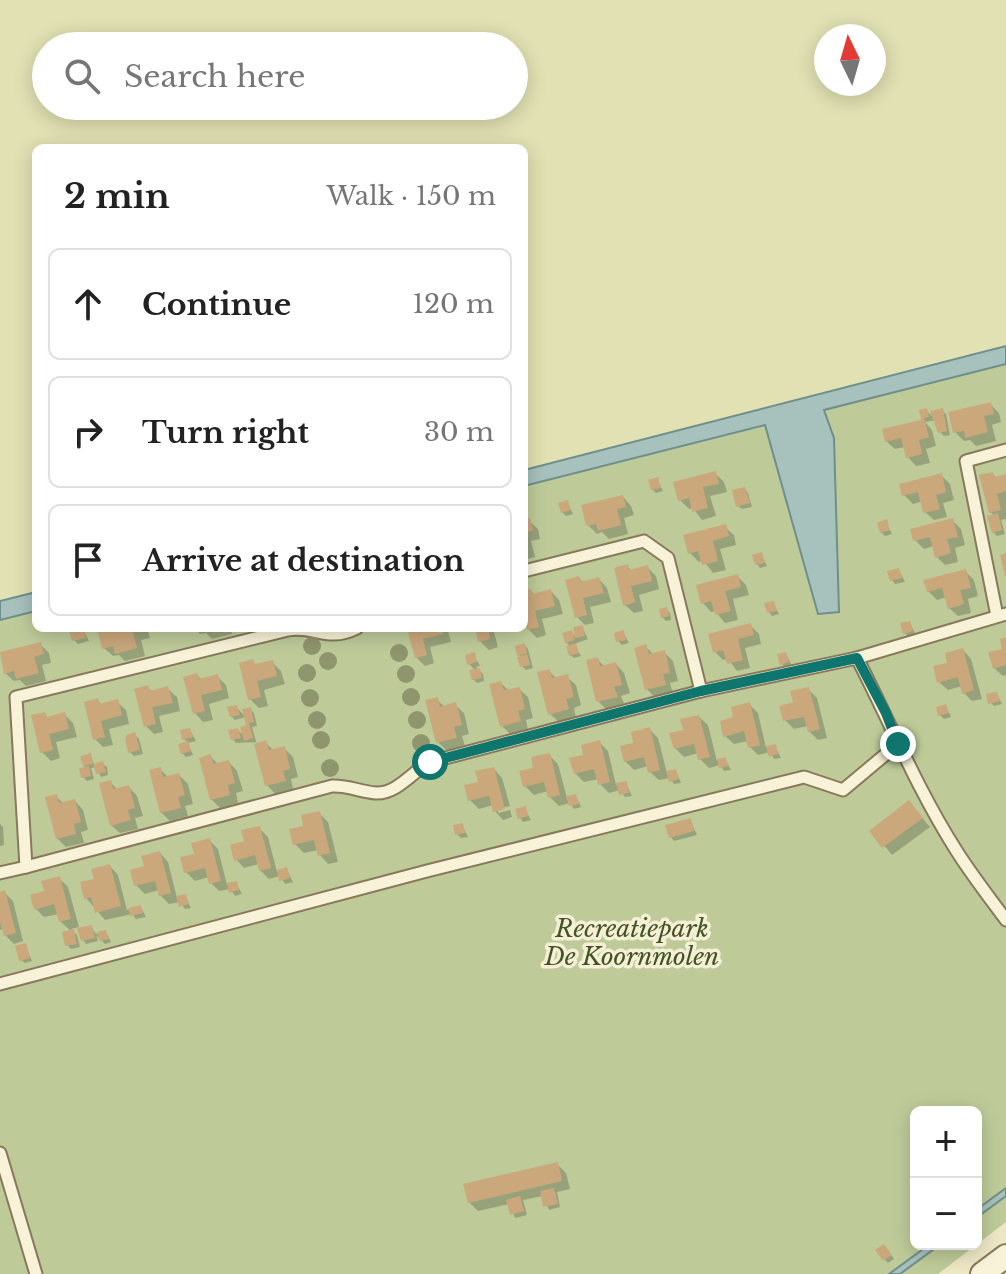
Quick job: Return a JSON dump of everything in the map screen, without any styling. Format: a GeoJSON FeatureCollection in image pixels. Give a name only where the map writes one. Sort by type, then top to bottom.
{"type":"FeatureCollection","features":[{"type":"Feature","properties":{"kind":"street"},"geometry":{"type":"LineString","coordinates":[[982,1274],[1006,1256]]}},
{"type":"Feature","properties":{"kind":"lane"},"geometry":{"type":"LineString","coordinates":[[0,873],[332,786],[347,785],[383,793],[430,762],[701,691],[857,658],[1002,615],[966,461],[1006,450]]}},
{"type":"Feature","properties":{"kind":"lane"},"geometry":{"type":"LineString","coordinates":[[528,570],[644,541],[656,549],[668,558],[701,691]]}},
{"type":"Feature","properties":{"kind":"lane"},"geometry":{"type":"LineString","coordinates":[[26,867],[16,697],[284,632]]}},
{"type":"Feature","properties":{"kind":"lane"},"geometry":{"type":"LineString","coordinates":[[312,632],[334,636],[346,632]]}},
{"type":"Feature","properties":{"kind":"lane"},"geometry":{"type":"LineString","coordinates":[[857,658],[886,713],[898,744],[956,849],[1006,920]]}},
{"type":"Feature","properties":{"kind":"lane"},"geometry":{"type":"LineString","coordinates":[[0,984],[427,871],[804,777],[843,790],[898,744]]}},
{"type":"Feature","properties":{"kind":"lane"},"geometry":{"type":"LineString","coordinates":[[0,1153],[36,1274]]}},
{"type":"Feature","properties":{"kind":"green space"},"geometry":{"type":"Polygon","coordinates":[[[0,0],[1006,0],[1006,346],[528,469],[528,144],[32,144],[32,593],[0,601],[0,0]]]}},
{"type":"Feature","properties":{"kind":"green space","name":"Recreatiepark De Koornmolen"},"geometry":{"type":"Polygon","coordinates":[[[1006,364],[1006,1187],[982,1205],[982,1106],[910,1106],[910,1250],[924,1250],[893,1274],[0,1274],[0,620],[32,612],[32,632],[528,632],[528,485],[1006,364]]]}},
{"type":"Feature","properties":{"kind":"green space"},"geometry":{"type":"Polygon","coordinates":[[[1006,1196],[1006,1222],[982,1240],[982,1214],[1006,1196]]]}},
{"type":"Feature","properties":{"kind":"green space"},"geometry":{"type":"Polygon","coordinates":[[[933,1250],[969,1250],[938,1274],[900,1274],[933,1250]]]}},
{"type":"Feature","properties":{"kind":"water"},"geometry":{"type":"Polygon","coordinates":[[[1006,346],[1006,364],[824,410],[834,438],[839,612],[818,614],[765,425],[528,485],[528,469],[1006,346]]]}},
{"type":"Feature","properties":{"kind":"water"},"geometry":{"type":"Polygon","coordinates":[[[32,593],[32,612],[0,620],[0,601],[32,593]]]}},
{"type":"Feature","properties":{"kind":"water"},"geometry":{"type":"Polygon","coordinates":[[[1006,1188],[1006,1196],[982,1214],[982,1206],[1006,1188]]]}},
{"type":"Feature","properties":{"kind":"water"},"geometry":{"type":"Polygon","coordinates":[[[922,1250],[933,1250],[900,1274],[889,1274],[922,1250]]]}},
{"type":"Feature","properties":{"kind":"building"},"geometry":{"type":"Polygon","coordinates":[[[991,402],[994,414],[984,416],[988,432],[965,438],[964,431],[953,433],[948,412],[991,402]]]}},
{"type":"Feature","properties":{"kind":"building"},"geometry":{"type":"Polygon","coordinates":[[[927,408],[929,417],[924,418],[929,437],[919,440],[922,454],[906,458],[901,438],[885,442],[882,429],[921,420],[919,410],[927,408]]]}},
{"type":"Feature","properties":{"kind":"building"},"geometry":{"type":"Polygon","coordinates":[[[943,408],[947,431],[938,433],[930,411],[943,408]]]}},
{"type":"Feature","properties":{"kind":"building"},"geometry":{"type":"Polygon","coordinates":[[[716,471],[719,484],[703,487],[708,508],[692,512],[689,498],[678,501],[673,482],[716,471]]]}},
{"type":"Feature","properties":{"kind":"building"},"geometry":{"type":"Polygon","coordinates":[[[993,472],[995,477],[1006,474],[1006,491],[997,494],[1001,510],[989,513],[979,475],[993,472]]]}},
{"type":"Feature","properties":{"kind":"building"},"geometry":{"type":"Polygon","coordinates":[[[942,473],[946,492],[936,495],[940,509],[923,513],[918,492],[902,496],[899,484],[942,473]]]}},
{"type":"Feature","properties":{"kind":"building"},"geometry":{"type":"Polygon","coordinates":[[[658,477],[661,488],[651,490],[648,480],[658,477]]]}},
{"type":"Feature","properties":{"kind":"building"},"geometry":{"type":"Polygon","coordinates":[[[745,487],[750,503],[736,507],[732,490],[745,487]]]}},
{"type":"Feature","properties":{"kind":"building"},"geometry":{"type":"Polygon","coordinates":[[[623,495],[626,507],[617,509],[621,525],[598,531],[596,524],[586,526],[581,505],[623,495]]]}},
{"type":"Feature","properties":{"kind":"building"},"geometry":{"type":"Polygon","coordinates":[[[568,500],[571,510],[561,513],[558,503],[568,500]]]}},
{"type":"Feature","properties":{"kind":"building"},"geometry":{"type":"Polygon","coordinates":[[[998,513],[1002,530],[992,533],[987,516],[998,513]]]}},
{"type":"Feature","properties":{"kind":"building"},"geometry":{"type":"Polygon","coordinates":[[[953,518],[958,537],[947,539],[951,553],[935,558],[930,537],[913,541],[910,529],[953,518]]]}},
{"type":"Feature","properties":{"kind":"building"},"geometry":{"type":"Polygon","coordinates":[[[528,519],[533,530],[528,532],[528,519]]]}},
{"type":"Feature","properties":{"kind":"building"},"geometry":{"type":"Polygon","coordinates":[[[887,519],[890,530],[880,533],[877,523],[887,519]]]}},
{"type":"Feature","properties":{"kind":"building"},"geometry":{"type":"Polygon","coordinates":[[[726,524],[729,536],[713,541],[718,561],[702,565],[698,551],[688,554],[683,535],[726,524]]]}},
{"type":"Feature","properties":{"kind":"building"},"geometry":{"type":"Polygon","coordinates":[[[762,552],[765,563],[755,565],[752,555],[762,552]]]}},
{"type":"Feature","properties":{"kind":"building"},"geometry":{"type":"Polygon","coordinates":[[[1006,553],[1006,576],[1005,576],[1000,555],[1006,553]]]}},
{"type":"Feature","properties":{"kind":"building"},"geometry":{"type":"Polygon","coordinates":[[[628,564],[629,570],[648,565],[652,581],[631,586],[635,602],[623,606],[614,568],[628,564]]]}},
{"type":"Feature","properties":{"kind":"building"},"geometry":{"type":"Polygon","coordinates":[[[899,568],[902,578],[890,581],[887,571],[899,568]]]}},
{"type":"Feature","properties":{"kind":"building"},"geometry":{"type":"Polygon","coordinates":[[[966,569],[971,588],[960,590],[964,604],[948,609],[942,588],[927,592],[923,580],[966,569]]]}},
{"type":"Feature","properties":{"kind":"building"},"geometry":{"type":"Polygon","coordinates":[[[738,574],[741,587],[725,591],[731,611],[715,615],[711,601],[701,604],[696,585],[738,574]]]}},
{"type":"Feature","properties":{"kind":"building"},"geometry":{"type":"Polygon","coordinates":[[[579,576],[581,582],[599,577],[604,593],[583,598],[587,615],[575,618],[565,580],[579,576]]]}},
{"type":"Feature","properties":{"kind":"building"},"geometry":{"type":"Polygon","coordinates":[[[528,589],[531,589],[532,594],[551,589],[555,606],[535,611],[539,627],[528,630],[528,589]]]}},
{"type":"Feature","properties":{"kind":"building"},"geometry":{"type":"Polygon","coordinates":[[[774,601],[777,611],[767,613],[764,603],[774,601]]]}},
{"type":"Feature","properties":{"kind":"building"},"geometry":{"type":"Polygon","coordinates":[[[667,607],[669,616],[661,618],[659,609],[667,607]]]}},
{"type":"Feature","properties":{"kind":"building"},"geometry":{"type":"Polygon","coordinates":[[[910,621],[913,631],[903,634],[900,623],[910,621]]]}},
{"type":"Feature","properties":{"kind":"building"},"geometry":{"type":"Polygon","coordinates":[[[751,623],[754,635],[738,639],[743,660],[727,664],[723,650],[713,653],[708,634],[751,623]]]}},
{"type":"Feature","properties":{"kind":"building"},"geometry":{"type":"Polygon","coordinates":[[[583,625],[585,636],[575,638],[573,627],[583,625]]]}},
{"type":"Feature","properties":{"kind":"building"},"geometry":{"type":"Polygon","coordinates":[[[572,630],[575,640],[565,643],[562,633],[572,630]]]}},
{"type":"Feature","properties":{"kind":"building"},"geometry":{"type":"Polygon","coordinates":[[[624,630],[626,640],[616,642],[614,633],[624,630]]]}},
{"type":"Feature","properties":{"kind":"building"},"geometry":{"type":"Polygon","coordinates":[[[70,632],[85,632],[86,638],[72,641],[70,632]]]}},
{"type":"Feature","properties":{"kind":"building"},"geometry":{"type":"Polygon","coordinates":[[[98,632],[133,632],[137,648],[115,654],[113,646],[102,649],[98,632]]]}},
{"type":"Feature","properties":{"kind":"building"},"geometry":{"type":"Polygon","coordinates":[[[408,632],[443,632],[423,639],[427,655],[415,658],[408,632]]]}},
{"type":"Feature","properties":{"kind":"building"},"geometry":{"type":"Polygon","coordinates":[[[476,632],[489,632],[490,639],[478,642],[476,632]]]}},
{"type":"Feature","properties":{"kind":"building"},"geometry":{"type":"Polygon","coordinates":[[[1006,637],[1006,665],[993,669],[988,652],[1002,649],[1000,639],[1006,637]]]}},
{"type":"Feature","properties":{"kind":"building"},"geometry":{"type":"Polygon","coordinates":[[[41,642],[44,654],[34,657],[39,673],[16,679],[14,671],[4,674],[0,652],[41,642]]]}},
{"type":"Feature","properties":{"kind":"building"},"geometry":{"type":"Polygon","coordinates":[[[525,643],[527,653],[517,656],[515,646],[525,643]]]}},
{"type":"Feature","properties":{"kind":"building"},"geometry":{"type":"Polygon","coordinates":[[[576,643],[579,653],[569,656],[566,646],[576,643]]]}},
{"type":"Feature","properties":{"kind":"building"},"geometry":{"type":"Polygon","coordinates":[[[646,644],[649,654],[665,650],[670,673],[663,674],[666,685],[645,690],[634,648],[646,644]]]}},
{"type":"Feature","properties":{"kind":"building"},"geometry":{"type":"Polygon","coordinates":[[[963,648],[974,690],[962,694],[958,677],[937,683],[933,666],[947,663],[945,653],[963,648]]]}},
{"type":"Feature","properties":{"kind":"building"},"geometry":{"type":"Polygon","coordinates":[[[475,652],[477,662],[467,665],[465,655],[475,652]]]}},
{"type":"Feature","properties":{"kind":"building"},"geometry":{"type":"Polygon","coordinates":[[[786,652],[789,662],[780,665],[777,654],[786,652]]]}},
{"type":"Feature","properties":{"kind":"building"},"geometry":{"type":"Polygon","coordinates":[[[527,654],[530,665],[520,667],[517,657],[527,654]]]}},
{"type":"Feature","properties":{"kind":"building"},"geometry":{"type":"Polygon","coordinates":[[[598,657],[600,666],[616,662],[622,685],[614,687],[618,697],[596,702],[586,660],[598,657]]]}},
{"type":"Feature","properties":{"kind":"building"},"geometry":{"type":"Polygon","coordinates":[[[253,659],[255,664],[273,660],[277,676],[257,681],[261,697],[248,700],[239,663],[253,659]]]}},
{"type":"Feature","properties":{"kind":"building"},"geometry":{"type":"Polygon","coordinates":[[[480,668],[482,678],[472,680],[469,670],[480,668]]]}},
{"type":"Feature","properties":{"kind":"building"},"geometry":{"type":"Polygon","coordinates":[[[550,669],[552,678],[568,674],[574,697],[566,699],[569,709],[548,715],[537,672],[550,669]]]}},
{"type":"Feature","properties":{"kind":"building"},"geometry":{"type":"Polygon","coordinates":[[[197,673],[199,679],[218,674],[222,690],[201,695],[205,711],[193,714],[183,677],[197,673]]]}},
{"type":"Feature","properties":{"kind":"building"},"geometry":{"type":"Polygon","coordinates":[[[501,681],[504,690],[520,687],[525,709],[518,711],[521,721],[500,727],[489,684],[501,681]]]}},
{"type":"Feature","properties":{"kind":"building"},"geometry":{"type":"Polygon","coordinates":[[[148,685],[150,691],[168,686],[173,703],[152,707],[156,724],[144,727],[134,689],[148,685]]]}},
{"type":"Feature","properties":{"kind":"building"},"geometry":{"type":"Polygon","coordinates":[[[809,687],[820,729],[808,732],[804,717],[783,721],[779,706],[793,702],[790,691],[809,687]]]}},
{"type":"Feature","properties":{"kind":"building"},"geometry":{"type":"Polygon","coordinates":[[[997,692],[1000,701],[988,704],[986,694],[997,692]]]}},
{"type":"Feature","properties":{"kind":"building"},"geometry":{"type":"Polygon","coordinates":[[[438,697],[440,707],[456,702],[462,725],[454,727],[457,738],[436,743],[425,700],[438,697]]]}},
{"type":"Feature","properties":{"kind":"building"},"geometry":{"type":"Polygon","coordinates":[[[98,698],[99,704],[118,699],[122,715],[101,721],[105,737],[93,740],[84,702],[98,698]]]}},
{"type":"Feature","properties":{"kind":"building"},"geometry":{"type":"Polygon","coordinates":[[[750,702],[760,745],[748,748],[744,731],[723,737],[720,721],[733,717],[731,707],[750,702]]]}},
{"type":"Feature","properties":{"kind":"building"},"geometry":{"type":"Polygon","coordinates":[[[946,704],[949,713],[938,716],[936,707],[946,704]]]}},
{"type":"Feature","properties":{"kind":"building"},"geometry":{"type":"Polygon","coordinates":[[[237,705],[240,715],[230,717],[227,707],[237,705]]]}},
{"type":"Feature","properties":{"kind":"building"},"geometry":{"type":"Polygon","coordinates":[[[251,707],[254,722],[249,723],[253,738],[244,741],[240,727],[246,725],[242,709],[251,707]]]}},
{"type":"Feature","properties":{"kind":"building"},"geometry":{"type":"Polygon","coordinates":[[[45,712],[47,717],[65,712],[69,729],[49,734],[53,750],[40,753],[31,715],[45,712]]]}},
{"type":"Feature","properties":{"kind":"building"},"geometry":{"type":"Polygon","coordinates":[[[699,715],[710,757],[698,760],[694,744],[674,749],[669,733],[683,730],[680,719],[699,715]]]}},
{"type":"Feature","properties":{"kind":"building"},"geometry":{"type":"Polygon","coordinates":[[[650,727],[660,770],[648,773],[644,757],[624,762],[620,746],[633,743],[631,732],[650,727]]]}},
{"type":"Feature","properties":{"kind":"building"},"geometry":{"type":"Polygon","coordinates":[[[190,728],[193,737],[182,740],[180,730],[190,728]]]}},
{"type":"Feature","properties":{"kind":"building"},"geometry":{"type":"Polygon","coordinates":[[[238,728],[241,738],[231,740],[228,730],[238,728]]]}},
{"type":"Feature","properties":{"kind":"building"},"geometry":{"type":"Polygon","coordinates":[[[135,732],[140,750],[128,753],[125,739],[135,732]]]}},
{"type":"Feature","properties":{"kind":"building"},"geometry":{"type":"Polygon","coordinates":[[[266,740],[269,750],[285,746],[290,769],[283,771],[286,781],[265,786],[254,744],[266,740]]]}},
{"type":"Feature","properties":{"kind":"building"},"geometry":{"type":"Polygon","coordinates":[[[600,740],[610,782],[598,785],[594,769],[574,774],[569,758],[583,755],[581,745],[600,740]]]}},
{"type":"Feature","properties":{"kind":"building"},"geometry":{"type":"Polygon","coordinates":[[[188,741],[191,751],[181,754],[178,744],[188,741]]]}},
{"type":"Feature","properties":{"kind":"building"},"geometry":{"type":"Polygon","coordinates":[[[776,744],[778,754],[769,757],[766,746],[776,744]]]}},
{"type":"Feature","properties":{"kind":"building"},"geometry":{"type":"Polygon","coordinates":[[[91,753],[93,764],[83,766],[80,756],[91,753]]]}},
{"type":"Feature","properties":{"kind":"building"},"geometry":{"type":"Polygon","coordinates":[[[550,753],[560,795],[548,798],[544,782],[523,787],[519,771],[533,768],[531,757],[550,753]]]}},
{"type":"Feature","properties":{"kind":"building"},"geometry":{"type":"Polygon","coordinates":[[[211,754],[213,764],[229,760],[235,783],[228,785],[230,795],[210,800],[199,758],[211,754]]]}},
{"type":"Feature","properties":{"kind":"building"},"geometry":{"type":"Polygon","coordinates":[[[726,757],[728,766],[719,768],[717,759],[726,757]]]}},
{"type":"Feature","properties":{"kind":"building"},"geometry":{"type":"Polygon","coordinates":[[[103,761],[106,772],[96,774],[93,764],[103,761]]]}},
{"type":"Feature","properties":{"kind":"building"},"geometry":{"type":"Polygon","coordinates":[[[89,766],[91,776],[81,778],[79,768],[89,766]]]}},
{"type":"Feature","properties":{"kind":"building"},"geometry":{"type":"Polygon","coordinates":[[[161,767],[163,777],[179,773],[185,795],[178,797],[181,808],[160,813],[149,770],[161,767]]]}},
{"type":"Feature","properties":{"kind":"building"},"geometry":{"type":"Polygon","coordinates":[[[494,767],[505,809],[493,812],[489,796],[468,801],[464,785],[478,782],[475,771],[494,767]]]}},
{"type":"Feature","properties":{"kind":"building"},"geometry":{"type":"Polygon","coordinates":[[[676,769],[679,779],[669,782],[666,771],[676,769]]]}},
{"type":"Feature","properties":{"kind":"building"},"geometry":{"type":"Polygon","coordinates":[[[111,780],[113,789],[129,785],[135,808],[128,810],[131,820],[110,826],[99,783],[111,780]]]}},
{"type":"Feature","properties":{"kind":"building"},"geometry":{"type":"Polygon","coordinates":[[[627,781],[629,793],[619,795],[616,783],[627,781]]]}},
{"type":"Feature","properties":{"kind":"building"},"geometry":{"type":"Polygon","coordinates":[[[57,794],[59,803],[75,799],[81,822],[74,824],[76,834],[56,839],[45,797],[57,794]]]}},
{"type":"Feature","properties":{"kind":"building"},"geometry":{"type":"Polygon","coordinates":[[[576,794],[579,804],[569,806],[566,796],[576,794]]]}},
{"type":"Feature","properties":{"kind":"building"},"geometry":{"type":"Polygon","coordinates":[[[909,800],[923,818],[882,848],[869,831],[909,800]]]}},
{"type":"Feature","properties":{"kind":"building"},"geometry":{"type":"Polygon","coordinates":[[[526,806],[528,816],[518,819],[515,809],[526,806]]]}},
{"type":"Feature","properties":{"kind":"building"},"geometry":{"type":"Polygon","coordinates":[[[320,811],[330,853],[318,856],[314,840],[293,845],[289,829],[303,826],[301,815],[320,811]]]}},
{"type":"Feature","properties":{"kind":"building"},"geometry":{"type":"Polygon","coordinates":[[[691,818],[694,831],[669,838],[665,825],[691,818]]]}},
{"type":"Feature","properties":{"kind":"building"},"geometry":{"type":"Polygon","coordinates":[[[463,823],[465,833],[455,835],[453,825],[463,823]]]}},
{"type":"Feature","properties":{"kind":"building"},"geometry":{"type":"Polygon","coordinates":[[[260,826],[271,868],[259,871],[255,855],[234,861],[230,845],[244,841],[241,830],[260,826]]]}},
{"type":"Feature","properties":{"kind":"building"},"geometry":{"type":"Polygon","coordinates":[[[210,838],[221,881],[209,884],[205,868],[184,873],[180,857],[194,854],[191,843],[210,838]]]}},
{"type":"Feature","properties":{"kind":"building"},"geometry":{"type":"Polygon","coordinates":[[[160,851],[171,893],[159,896],[155,881],[134,886],[130,870],[144,866],[141,856],[160,851]]]}},
{"type":"Feature","properties":{"kind":"building"},"geometry":{"type":"Polygon","coordinates":[[[110,864],[121,906],[95,913],[91,897],[84,899],[80,882],[94,879],[91,869],[110,864]]]}},
{"type":"Feature","properties":{"kind":"building"},"geometry":{"type":"Polygon","coordinates":[[[287,867],[290,878],[279,881],[277,870],[287,867]]]}},
{"type":"Feature","properties":{"kind":"building"},"geometry":{"type":"Polygon","coordinates":[[[60,876],[71,919],[59,922],[54,904],[34,910],[30,895],[44,891],[41,881],[60,876]]]}},
{"type":"Feature","properties":{"kind":"building"},"geometry":{"type":"Polygon","coordinates":[[[237,881],[239,890],[229,893],[227,883],[237,881]]]}},
{"type":"Feature","properties":{"kind":"building"},"geometry":{"type":"Polygon","coordinates":[[[5,890],[16,933],[4,936],[0,922],[0,892],[5,890]]]}},
{"type":"Feature","properties":{"kind":"building"},"geometry":{"type":"Polygon","coordinates":[[[186,894],[189,904],[179,907],[176,896],[186,894]]]}},
{"type":"Feature","properties":{"kind":"building"},"geometry":{"type":"Polygon","coordinates":[[[141,905],[143,913],[130,916],[128,908],[141,905]]]}},
{"type":"Feature","properties":{"kind":"building"},"geometry":{"type":"Polygon","coordinates":[[[92,925],[95,938],[81,941],[77,928],[92,925]]]}},
{"type":"Feature","properties":{"kind":"building"},"geometry":{"type":"Polygon","coordinates":[[[74,929],[77,944],[65,946],[62,932],[74,929]]]}},
{"type":"Feature","properties":{"kind":"building"},"geometry":{"type":"Polygon","coordinates":[[[106,930],[109,939],[100,941],[97,932],[106,930]]]}},
{"type":"Feature","properties":{"kind":"building"},"geometry":{"type":"Polygon","coordinates":[[[26,943],[30,958],[19,961],[15,946],[26,943]]]}},
{"type":"Feature","properties":{"kind":"building"},"geometry":{"type":"Polygon","coordinates":[[[558,1162],[562,1181],[468,1203],[463,1184],[558,1162]]]}},
{"type":"Feature","properties":{"kind":"building"},"geometry":{"type":"Polygon","coordinates":[[[554,1188],[558,1204],[543,1207],[540,1191],[554,1188]]]}},
{"type":"Feature","properties":{"kind":"building"},"geometry":{"type":"Polygon","coordinates":[[[520,1196],[524,1211],[510,1215],[506,1200],[520,1196]]]}},
{"type":"Feature","properties":{"kind":"building"},"geometry":{"type":"Polygon","coordinates":[[[884,1244],[892,1255],[883,1261],[875,1250],[884,1244]]]}},
{"type":"Feature","properties":{"kind":"route"},"geometry":{"type":"LineString","coordinates":[[430,762],[701,691],[857,658],[886,713],[898,744]]}}]}
